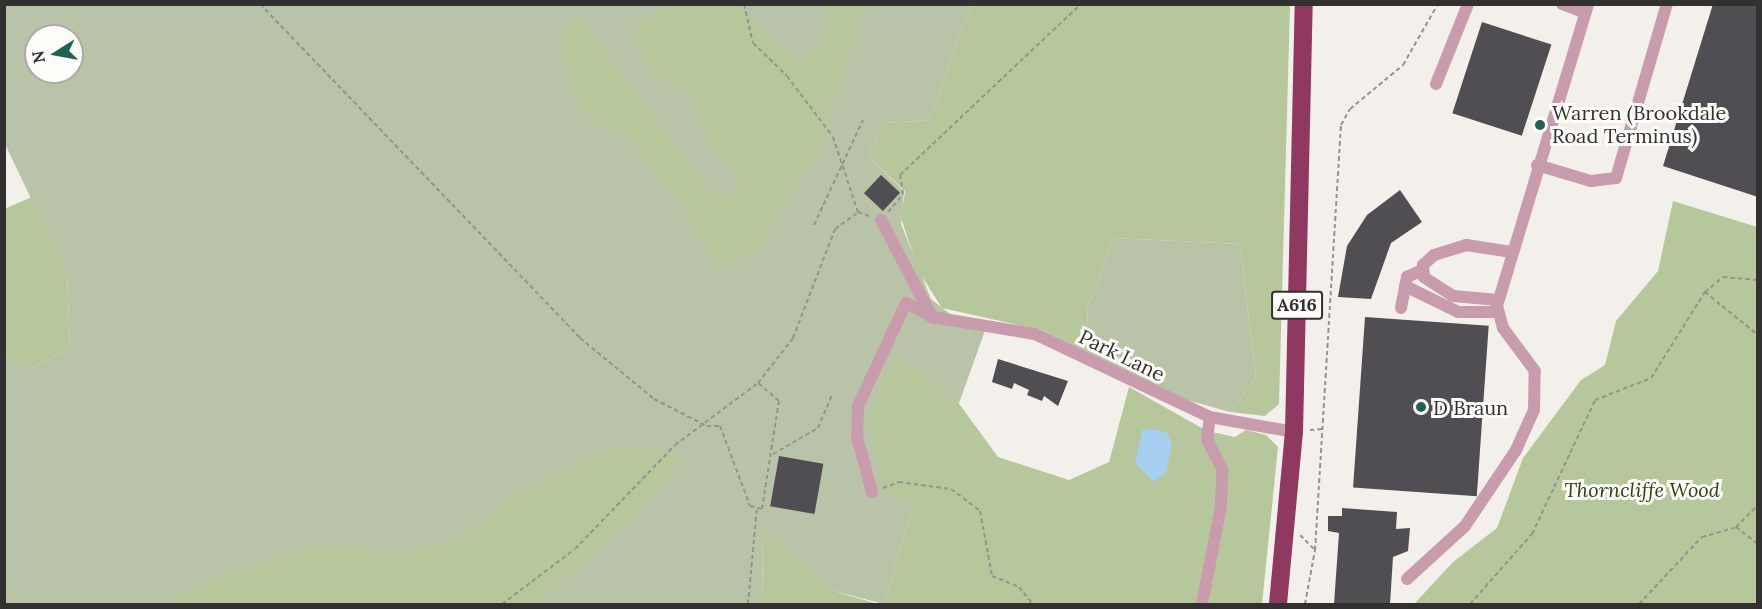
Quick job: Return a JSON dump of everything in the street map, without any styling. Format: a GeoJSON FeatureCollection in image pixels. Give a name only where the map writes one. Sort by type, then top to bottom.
{"type":"FeatureCollection","features":[{"type":"Feature","properties":{"kind":"highway","name":"A616"},"geometry":{"type":"LineString","coordinates":[[1278,604],[1294,432],[1304,4]]}},
{"type":"Feature","properties":{"kind":"street"},"geometry":{"type":"LineString","coordinates":[[1436,84],[1468,4]]}},
{"type":"Feature","properties":{"kind":"street"},"geometry":{"type":"LineString","coordinates":[[1407,579],[1471,518],[1516,450],[1534,411],[1539,387],[1535,371],[1498,306],[1511,252],[1586,9],[1562,4]]}},
{"type":"Feature","properties":{"kind":"street"},"geometry":{"type":"LineString","coordinates":[[1537,165],[1591,182],[1616,178],[1667,4]]}},
{"type":"Feature","properties":{"kind":"street"},"geometry":{"type":"LineString","coordinates":[[881,220],[932,317]]}},
{"type":"Feature","properties":{"kind":"street"},"geometry":{"type":"LineString","coordinates":[[1422,270],[1425,261],[1458,247],[1511,252]]}},
{"type":"Feature","properties":{"kind":"street"},"geometry":{"type":"LineString","coordinates":[[1401,308],[1410,274],[1422,270]]}},
{"type":"Feature","properties":{"kind":"street"},"geometry":{"type":"LineString","coordinates":[[1422,270],[1433,285],[1453,296],[1498,306]]}},
{"type":"Feature","properties":{"kind":"street"},"geometry":{"type":"LineString","coordinates":[[1405,286],[1458,312],[1498,306]]}},
{"type":"Feature","properties":{"kind":"street","name":"Park Lane"},"geometry":{"type":"LineString","coordinates":[[872,492],[857,437],[858,406],[906,303],[932,317],[1035,334],[1210,417],[1294,432]]}},
{"type":"Feature","properties":{"kind":"street"},"geometry":{"type":"LineString","coordinates":[[1202,604],[1221,506],[1222,469],[1207,440],[1210,417]]}},
{"type":"Feature","properties":{"kind":"path"},"geometry":{"type":"LineString","coordinates":[[260,4],[580,338],[654,399],[707,426],[720,426],[750,506],[762,509],[773,454],[779,401],[758,383]]}},
{"type":"Feature","properties":{"kind":"path"},"geometry":{"type":"LineString","coordinates":[[744,4],[753,43],[808,104],[833,137],[858,212]]}},
{"type":"Feature","properties":{"kind":"path"},"geometry":{"type":"LineString","coordinates":[[858,212],[881,220],[903,194],[900,176],[1081,4]]}},
{"type":"Feature","properties":{"kind":"path"},"geometry":{"type":"LineString","coordinates":[[1305,604],[1314,550],[1341,125],[1350,110],[1403,65],[1438,4]]}},
{"type":"Feature","properties":{"kind":"path"},"geometry":{"type":"LineString","coordinates":[[814,225],[844,165],[863,120]]}},
{"type":"Feature","properties":{"kind":"path"},"geometry":{"type":"LineString","coordinates":[[502,604],[575,549],[675,445],[707,426],[758,383],[793,338],[835,229],[858,212]]}},
{"type":"Feature","properties":{"kind":"path"},"geometry":{"type":"LineString","coordinates":[[1470,604],[1532,534],[1595,400],[1651,378],[1705,292],[1723,277],[1758,280]]}},
{"type":"Feature","properties":{"kind":"path"},"geometry":{"type":"LineString","coordinates":[[1705,292],[1758,335]]}},
{"type":"Feature","properties":{"kind":"path"},"geometry":{"type":"LineString","coordinates":[[773,454],[818,428],[832,396]]}},
{"type":"Feature","properties":{"kind":"path"},"geometry":{"type":"LineString","coordinates":[[872,492],[899,482],[951,489],[980,512],[992,576],[1019,587],[1033,604]]}},
{"type":"Feature","properties":{"kind":"path"},"geometry":{"type":"LineString","coordinates":[[1639,604],[1702,537],[1736,527],[1758,505]]}},
{"type":"Feature","properties":{"kind":"path"},"geometry":{"type":"LineString","coordinates":[[748,604],[757,507]]}},
{"type":"Feature","properties":{"kind":"path"},"geometry":{"type":"LineString","coordinates":[[1736,527],[1758,544]]}},
{"type":"Feature","properties":{"kind":"green space"},"geometry":{"type":"Polygon","coordinates":[[[666,4],[736,5],[801,62],[821,46],[828,5],[865,5],[818,155],[778,213],[762,252],[718,267],[680,203],[626,135],[598,128],[579,105],[565,71],[564,25],[580,20],[715,198],[737,192],[739,175],[707,143],[690,95],[654,74],[630,32],[666,4]]]}},
{"type":"Feature","properties":{"kind":"green space"},"geometry":{"type":"Polygon","coordinates":[[[5,5],[971,5],[929,120],[884,123],[868,156],[904,191],[901,224],[931,299],[951,315],[988,322],[958,406],[913,505],[884,604],[834,591],[763,532],[762,604],[5,604],[5,355],[30,369],[70,348],[67,274],[5,144],[5,5]]]}},
{"type":"Feature","properties":{"kind":"green space"},"geometry":{"type":"Polygon","coordinates":[[[971,5],[1290,5],[1279,404],[1265,416],[1230,412],[1256,378],[1240,244],[1114,238],[1087,308],[1090,354],[1041,330],[942,308],[919,272],[901,218],[905,191],[868,156],[884,123],[929,120],[971,5]]]}},
{"type":"Feature","properties":{"kind":"green space"},"geometry":{"type":"Polygon","coordinates":[[[32,197],[67,274],[70,348],[30,369],[5,355],[4,209],[32,197]]]}},
{"type":"Feature","properties":{"kind":"green space","name":"Thorncliffe Wood"},"geometry":{"type":"Polygon","coordinates":[[[1673,201],[1757,227],[1757,604],[1414,604],[1453,562],[1497,528],[1523,458],[1581,380],[1605,365],[1616,321],[1658,271],[1673,201]]]}},
{"type":"Feature","properties":{"kind":"green space"},"geometry":{"type":"Polygon","coordinates":[[[1114,238],[1240,244],[1256,378],[1230,412],[1169,395],[1090,354],[1087,308],[1114,238]]]}},
{"type":"Feature","properties":{"kind":"green space"},"geometry":{"type":"Polygon","coordinates":[[[896,353],[960,405],[998,457],[1069,480],[1109,462],[1129,387],[1207,431],[1235,437],[1246,430],[1266,435],[1278,447],[1262,604],[884,604],[913,505],[885,492],[867,417],[896,353]]]}},
{"type":"Feature","properties":{"kind":"green space"},"geometry":{"type":"Polygon","coordinates":[[[652,447],[683,460],[626,525],[537,604],[168,604],[170,598],[237,571],[317,546],[407,552],[454,541],[515,496],[611,448],[652,447]]]}},
{"type":"Feature","properties":{"kind":"green space"},"geometry":{"type":"Polygon","coordinates":[[[763,531],[834,591],[878,604],[762,604],[763,531]]]}},
{"type":"Feature","properties":{"kind":"water"},"geometry":{"type":"Polygon","coordinates":[[[1143,429],[1167,432],[1172,446],[1166,472],[1154,482],[1135,462],[1143,429]]]}},
{"type":"Feature","properties":{"kind":"building"},"geometry":{"type":"Polygon","coordinates":[[[1713,4],[1758,4],[1758,197],[1663,166],[1713,4]]]}},
{"type":"Feature","properties":{"kind":"building"},"geometry":{"type":"Polygon","coordinates":[[[1482,22],[1551,45],[1522,136],[1452,113],[1482,22]]]}},
{"type":"Feature","properties":{"kind":"building"},"geometry":{"type":"Polygon","coordinates":[[[881,175],[900,193],[883,211],[864,193],[881,175]]]}},
{"type":"Feature","properties":{"kind":"building"},"geometry":{"type":"Polygon","coordinates":[[[1400,190],[1422,222],[1391,243],[1371,299],[1338,297],[1347,246],[1367,215],[1400,190]]]}},
{"type":"Feature","properties":{"kind":"building","name":"D Braun"},"geometry":{"type":"Polygon","coordinates":[[[1365,317],[1489,326],[1477,496],[1353,488],[1365,317]]]}},
{"type":"Feature","properties":{"kind":"building"},"geometry":{"type":"Polygon","coordinates":[[[998,359],[1068,381],[1058,406],[1044,396],[1042,401],[1027,395],[1029,390],[1014,383],[1012,389],[992,382],[998,359]]]}},
{"type":"Feature","properties":{"kind":"building"},"geometry":{"type":"Polygon","coordinates":[[[779,456],[823,464],[814,514],[770,506],[779,456]]]}},
{"type":"Feature","properties":{"kind":"building"},"geometry":{"type":"Polygon","coordinates":[[[1342,508],[1397,512],[1396,529],[1410,528],[1408,551],[1393,557],[1390,604],[1334,604],[1339,533],[1328,531],[1328,516],[1342,516],[1342,508]]]}},
{"type":"Feature","properties":{"kind":"place","name":"Warren (Brookdale Road Terminus)"},"geometry":{"type":"Point","coordinates":[1540,125]}},
{"type":"Feature","properties":{"kind":"place","name":"D Braun"},"geometry":{"type":"Point","coordinates":[1421,407]}}]}
